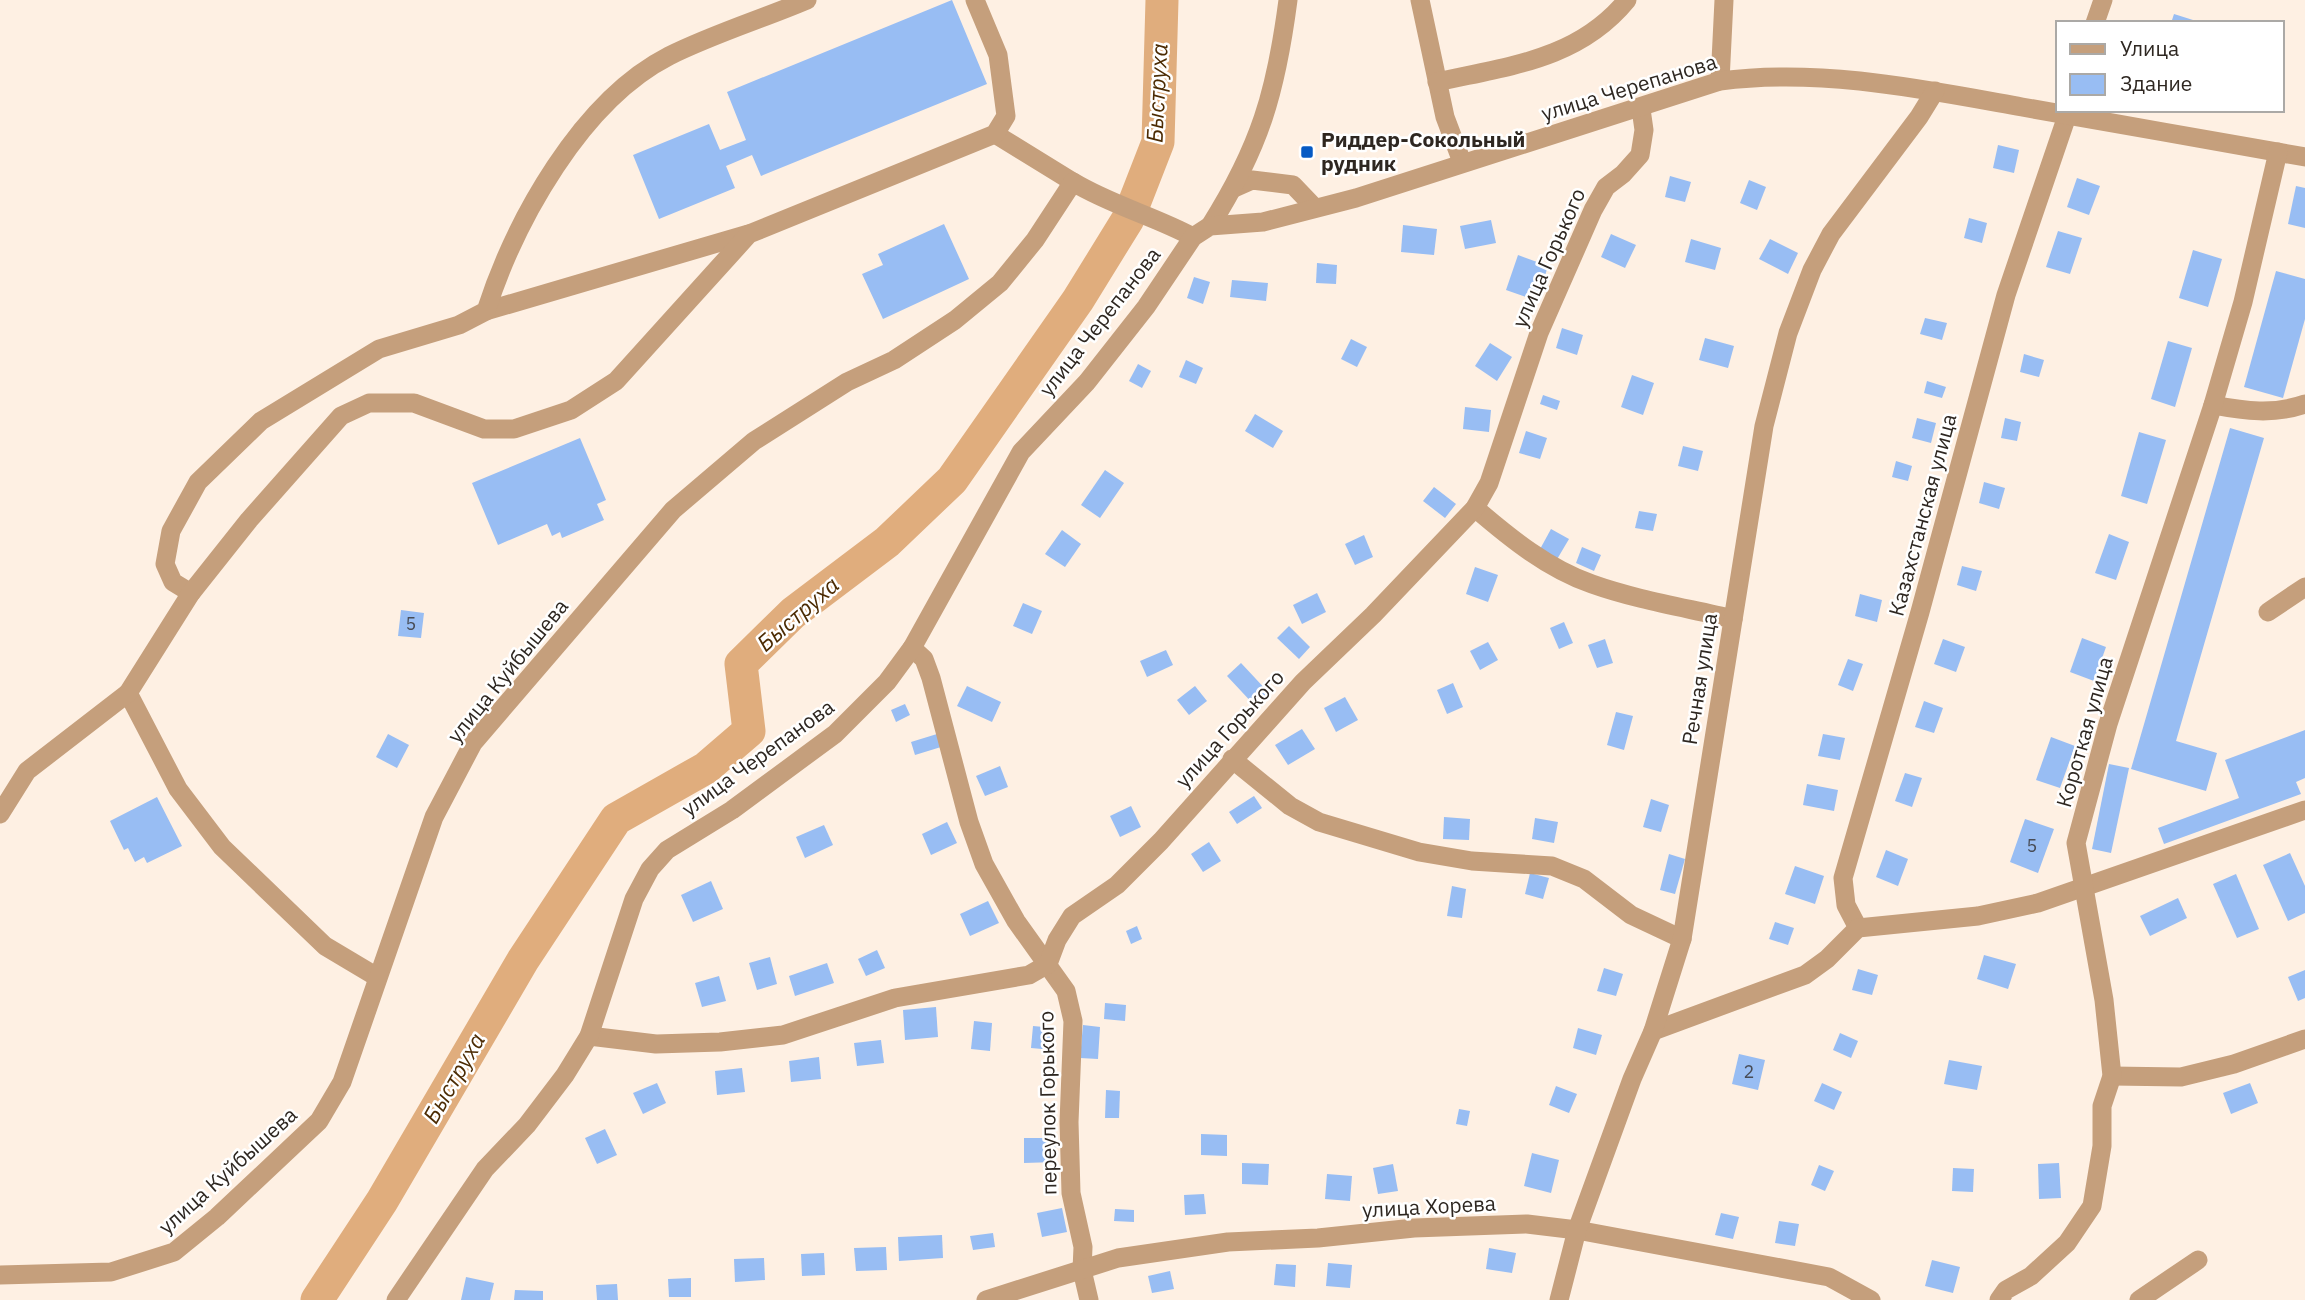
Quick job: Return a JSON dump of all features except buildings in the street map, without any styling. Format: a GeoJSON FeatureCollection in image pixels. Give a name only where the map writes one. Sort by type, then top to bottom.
{"type":"FeatureCollection","features":[{"type":"Feature","properties":{"kind":"street"},"geometry":{"type":"LineString","coordinates":[[486,311],[501,265],[551,170],[617,93],[668,57],[807,0]]}},
{"type":"Feature","properties":{"kind":"street"},"geometry":{"type":"LineString","coordinates":[[191,593],[173,582],[165,564],[171,531],[198,482],[261,421],[379,349],[459,325],[486,311],[749,234],[995,134],[1006,116],[998,55],[975,0]]}},
{"type":"Feature","properties":{"kind":"street"},"geometry":{"type":"LineString","coordinates":[[1210,226],[1234,188],[1271,102],[1288,0]]}},
{"type":"Feature","properties":{"kind":"street"},"geometry":{"type":"LineString","coordinates":[[1420,0],[1437,82],[1462,162]]}},
{"type":"Feature","properties":{"kind":"street"},"geometry":{"type":"LineString","coordinates":[[1437,82],[1529,62],[1584,40],[1627,0]]}},
{"type":"Feature","properties":{"kind":"street"},"geometry":{"type":"LineString","coordinates":[[1720,81],[1724,0]]}},
{"type":"Feature","properties":{"kind":"street"},"geometry":{"type":"LineString","coordinates":[[2096,21],[2103,0]]}},
{"type":"Feature","properties":{"kind":"street","name":"улица Черепанова"},"geometry":{"type":"LineString","coordinates":[[396,1300],[485,1169],[527,1125],[565,1075],[589,1036],[634,899],[650,869],[667,850],[732,810],[835,734],[887,682],[912,648],[1021,452],[1087,382],[1146,307],[1193,237],[1210,226],[1263,222],[1315,208],[1642,109],[1720,81],[1768,75],[1844,78],[2056,111]]}},
{"type":"Feature","properties":{"kind":"street","name":"Речная улица"},"geometry":{"type":"LineString","coordinates":[[1559,1300],[1577,1230],[1653,1031],[1682,939],[1764,426],[1788,333],[1812,271],[1831,234],[1919,117],[1935,91]]}},
{"type":"Feature","properties":{"kind":"street","name":"улица Горького"},"geometry":{"type":"LineString","coordinates":[[1048,964],[1057,940],[1072,916],[1117,885],[1303,682],[1390,598],[1475,508],[1489,483],[1539,333],[1593,210],[1606,187],[1623,174],[1640,155],[1644,130],[1642,109]]}},
{"type":"Feature","properties":{"kind":"street","name":"улица Черепанова"},"geometry":{"type":"LineString","coordinates":[[2068,113],[2305,157]]}},
{"type":"Feature","properties":{"kind":"street","name":"Казахстанская улица"},"geometry":{"type":"LineString","coordinates":[[1858,928],[1846,905],[1843,878],[1924,599],[2006,295],[2068,113]]}},
{"type":"Feature","properties":{"kind":"street"},"geometry":{"type":"LineString","coordinates":[[995,134],[1091,193],[1169,224],[1193,237]]}},
{"type":"Feature","properties":{"kind":"street","name":"Короткая улица"},"geometry":{"type":"LineString","coordinates":[[1999,1300],[2006,1290],[2031,1276],[2067,1244],[2092,1206],[2102,1146],[2102,1106],[2112,1076],[2104,1000],[2076,843],[2108,724],[2213,405],[2243,302],[2277,152]]}},
{"type":"Feature","properties":{"kind":"street"},"geometry":{"type":"LineString","coordinates":[[1234,188],[1252,180],[1293,185],[1315,208]]}},
{"type":"Feature","properties":{"kind":"street","name":"улица Куйбышева"},"geometry":{"type":"LineString","coordinates":[[0,1275],[111,1272],[174,1252],[217,1217],[319,1121],[342,1082],[435,817],[472,743],[673,510],[754,441],[847,382],[894,359],[955,320],[1000,283],[1035,240],[1073,182]]}},
{"type":"Feature","properties":{"kind":"street"},"geometry":{"type":"LineString","coordinates":[[0,814],[27,771],[128,694],[191,593],[249,520],[341,416],[369,403],[414,403],[485,429],[514,429],[571,410],[616,381],[749,234]]}},
{"type":"Feature","properties":{"kind":"street"},"geometry":{"type":"LineString","coordinates":[[2213,405],[2250,412],[2287,410],[2305,404]]}},
{"type":"Feature","properties":{"kind":"street"},"geometry":{"type":"LineString","coordinates":[[1475,508],[1507,535],[1551,565],[1591,584],[1733,619]]}},
{"type":"Feature","properties":{"kind":"street"},"geometry":{"type":"LineString","coordinates":[[2268,612],[2305,587]]}},
{"type":"Feature","properties":{"kind":"street","name":"переулок Горького"},"geometry":{"type":"LineString","coordinates":[[912,648],[924,659],[931,678],[969,822],[984,864],[1016,921],[1066,991],[1073,1021],[1069,1122],[1071,1193],[1083,1247],[1083,1270],[1089,1300]]}},
{"type":"Feature","properties":{"kind":"street"},"geometry":{"type":"LineString","coordinates":[[128,694],[178,789],[222,847],[325,946],[377,977]]}},
{"type":"Feature","properties":{"kind":"street"},"geometry":{"type":"LineString","coordinates":[[1232,759],[1290,806],[1320,822],[1419,852],[1472,862],[1552,866],[1584,879],[1630,915],[1682,939]]}},
{"type":"Feature","properties":{"kind":"street"},"geometry":{"type":"LineString","coordinates":[[1653,1031],[1805,975],[1827,959],[1858,928],[1978,916],[2084,889],[2305,810]]}},
{"type":"Feature","properties":{"kind":"street"},"geometry":{"type":"LineString","coordinates":[[589,1036],[656,1044],[720,1042],[783,1035],[895,998],[1029,975],[1048,964]]}},
{"type":"Feature","properties":{"kind":"street"},"geometry":{"type":"LineString","coordinates":[[2112,1076],[2181,1077],[2234,1064],[2305,1039]]}},
{"type":"Feature","properties":{"kind":"street","name":"улица Хорева"},"geometry":{"type":"LineString","coordinates":[[986,1300],[1118,1258],[1228,1242],[1318,1238],[1414,1227],[1527,1224],[1577,1230],[1829,1277],[1871,1300]]}},
{"type":"Feature","properties":{"kind":"street"},"geometry":{"type":"LineString","coordinates":[[2139,1300],[2198,1260]]}},
{"type":"Feature","properties":{"kind":"waterway","name":"Быструха"},"geometry":{"type":"LineString","coordinates":[[317,1300],[382,1201],[523,960],[616,819],[706,768],[749,731],[741,664],[793,613],[887,542],[952,480],[1078,300],[1128,219],[1158,142],[1162,0]]}},
{"type":"Feature","properties":{"kind":"place","name":"Риддер-Сокольный рудник"},"geometry":{"type":"Point","coordinates":[1307,152]}}]}
